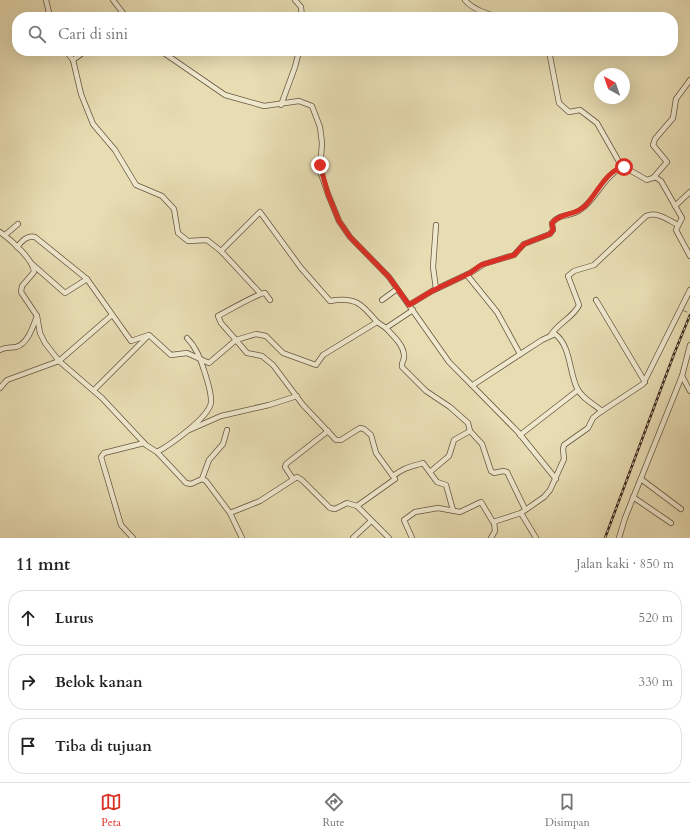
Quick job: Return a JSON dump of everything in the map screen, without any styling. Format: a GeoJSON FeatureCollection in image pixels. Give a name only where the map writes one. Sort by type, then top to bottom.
{"type":"FeatureCollection","features":[{"type":"Feature","properties":{"kind":"street"},"geometry":{"type":"LineString","coordinates":[[46,0],[49,12]]}},
{"type":"Feature","properties":{"kind":"street"},"geometry":{"type":"LineString","coordinates":[[113,0],[122,12]]}},
{"type":"Feature","properties":{"kind":"street"},"geometry":{"type":"LineString","coordinates":[[295,0],[301,7],[302,12]]}},
{"type":"Feature","properties":{"kind":"street"},"geometry":{"type":"LineString","coordinates":[[465,0],[468,4],[483,12]]}},
{"type":"Feature","properties":{"kind":"street"},"geometry":{"type":"LineString","coordinates":[[70,56],[73,60],[81,94],[93,124],[115,150],[136,185],[162,196],[174,209],[178,234],[188,241],[207,240],[221,251],[260,293],[265,293],[270,300]]}},
{"type":"Feature","properties":{"kind":"street"},"geometry":{"type":"LineString","coordinates":[[73,60],[78,56]]}},
{"type":"Feature","properties":{"kind":"street"},"geometry":{"type":"LineString","coordinates":[[168,56],[226,95],[264,106],[280,105],[299,101],[312,106],[320,127],[322,143],[320,171],[339,221],[350,237],[389,277],[449,362],[520,435],[556,479]]}},
{"type":"Feature","properties":{"kind":"street"},"geometry":{"type":"LineString","coordinates":[[280,105],[298,56]]}},
{"type":"Feature","properties":{"kind":"street"},"geometry":{"type":"LineString","coordinates":[[550,56],[559,103],[569,112],[580,110],[597,123],[622,167],[647,180],[653,178],[667,162],[653,145],[655,138],[673,118],[676,99],[690,80]]}},
{"type":"Feature","properties":{"kind":"street"},"geometry":{"type":"LineString","coordinates":[[409,305],[436,289],[467,275],[484,264],[514,255],[524,244],[550,234],[553,230],[552,223],[555,220],[564,214],[581,210],[603,182],[622,167]]}},
{"type":"Feature","properties":{"kind":"street"},"geometry":{"type":"LineString","coordinates":[[653,178],[661,181],[682,218],[676,230],[690,256]]}},
{"type":"Feature","properties":{"kind":"street"},"geometry":{"type":"LineString","coordinates":[[674,206],[690,192]]}},
{"type":"Feature","properties":{"kind":"street"},"geometry":{"type":"LineString","coordinates":[[221,251],[260,212],[301,268],[330,300],[341,298],[362,304],[377,322],[386,328],[403,350],[404,356],[402,366],[404,370],[426,391],[464,419],[470,431],[480,442],[488,464],[493,472],[503,471],[508,473],[525,509]]}},
{"type":"Feature","properties":{"kind":"street"},"geometry":{"type":"LineString","coordinates":[[473,385],[551,335],[556,328],[577,309],[579,305],[568,276],[574,271],[594,265],[651,213],[678,225]]}},
{"type":"Feature","properties":{"kind":"street"},"geometry":{"type":"LineString","coordinates":[[5,235],[18,224]]}},
{"type":"Feature","properties":{"kind":"street"},"geometry":{"type":"LineString","coordinates":[[436,225],[433,267],[436,289]]}},
{"type":"Feature","properties":{"kind":"street"},"geometry":{"type":"LineString","coordinates":[[0,232],[5,235],[31,263],[65,293],[87,279]]}},
{"type":"Feature","properties":{"kind":"street"},"geometry":{"type":"LineString","coordinates":[[17,247],[25,238],[30,236],[35,237],[87,279],[131,341],[149,335]]}},
{"type":"Feature","properties":{"kind":"street"},"geometry":{"type":"LineString","coordinates":[[31,263],[34,272],[20,289],[37,316],[40,332],[45,343],[59,361],[94,390],[144,443],[149,448],[157,452],[186,483],[191,484],[202,479],[209,460],[223,444],[227,430]]}},
{"type":"Feature","properties":{"kind":"street"},"geometry":{"type":"LineString","coordinates":[[467,275],[497,312],[520,354]]}},
{"type":"Feature","properties":{"kind":"street"},"geometry":{"type":"LineString","coordinates":[[382,300],[397,289]]}},
{"type":"Feature","properties":{"kind":"street"},"geometry":{"type":"LineString","coordinates":[[494,522],[521,513],[544,498],[556,479],[564,459],[564,445],[588,428],[593,418],[602,411],[631,394],[645,382],[676,315],[690,290]]}},
{"type":"Feature","properties":{"kind":"street"},"geometry":{"type":"LineString","coordinates":[[260,293],[241,305],[218,316],[221,323],[247,353],[262,356],[273,365],[306,408],[339,441],[357,429],[364,428],[373,439],[376,453],[393,476],[394,481],[357,506]]}},
{"type":"Feature","properties":{"kind":"street"},"geometry":{"type":"LineString","coordinates":[[596,300],[645,382]]}},
{"type":"Feature","properties":{"kind":"street"},"geometry":{"type":"LineString","coordinates":[[386,328],[413,310]]}},
{"type":"Feature","properties":{"kind":"street"},"geometry":{"type":"LineString","coordinates":[[0,388],[7,380],[59,361],[112,315]]}},
{"type":"Feature","properties":{"kind":"street"},"geometry":{"type":"LineString","coordinates":[[0,350],[4,348],[17,347],[22,344],[30,333],[37,316]]}},
{"type":"Feature","properties":{"kind":"street"},"geometry":{"type":"LineString","coordinates":[[149,335],[171,355],[188,353],[209,363],[236,340],[256,334],[266,336],[283,353],[316,365],[323,355],[377,322]]}},
{"type":"Feature","properties":{"kind":"street"},"geometry":{"type":"LineString","coordinates":[[94,390],[149,335]]}},
{"type":"Feature","properties":{"kind":"street"},"geometry":{"type":"LineString","coordinates":[[551,335],[557,336],[564,346],[578,390],[588,401],[602,411]]}},
{"type":"Feature","properties":{"kind":"street"},"geometry":{"type":"LineString","coordinates":[[157,452],[169,446],[186,432],[208,409],[211,402],[207,378],[196,348],[187,338]]}},
{"type":"Feature","properties":{"kind":"street"},"geometry":{"type":"LineString","coordinates":[[619,538],[633,497],[682,376],[690,345]]}},
{"type":"Feature","properties":{"kind":"street"},"geometry":{"type":"LineString","coordinates":[[682,376],[690,391]]}},
{"type":"Feature","properties":{"kind":"street"},"geometry":{"type":"LineString","coordinates":[[520,435],[578,390]]}},
{"type":"Feature","properties":{"kind":"street"},"geometry":{"type":"LineString","coordinates":[[186,432],[221,416],[269,405],[298,396]]}},
{"type":"Feature","properties":{"kind":"street"},"geometry":{"type":"LineString","coordinates":[[293,479],[286,467],[286,464],[328,431]]}},
{"type":"Feature","properties":{"kind":"street"},"geometry":{"type":"LineString","coordinates":[[430,472],[449,456],[454,440],[470,431]]}},
{"type":"Feature","properties":{"kind":"street"},"geometry":{"type":"LineString","coordinates":[[133,538],[121,525],[101,457],[106,452],[144,443]]}},
{"type":"Feature","properties":{"kind":"street"},"geometry":{"type":"LineString","coordinates":[[393,476],[405,467],[415,467],[422,462],[437,482],[446,485],[454,510]]}},
{"type":"Feature","properties":{"kind":"street"},"geometry":{"type":"LineString","coordinates":[[230,513],[277,491],[298,477],[330,508],[335,509],[347,503],[357,506],[389,538]]}},
{"type":"Feature","properties":{"kind":"street"},"geometry":{"type":"LineString","coordinates":[[202,479],[206,481],[230,513],[242,538]]}},
{"type":"Feature","properties":{"kind":"street"},"geometry":{"type":"LineString","coordinates":[[641,479],[681,509]]}},
{"type":"Feature","properties":{"kind":"street"},"geometry":{"type":"LineString","coordinates":[[633,497],[671,523]]}},
{"type":"Feature","properties":{"kind":"street"},"geometry":{"type":"LineString","coordinates":[[412,538],[404,520],[415,512],[438,508],[454,510],[456,512],[462,511],[482,502],[494,522],[495,531],[491,538]]}},
{"type":"Feature","properties":{"kind":"street"},"geometry":{"type":"LineString","coordinates":[[521,513],[536,538]]}},
{"type":"Feature","properties":{"kind":"street"},"geometry":{"type":"LineString","coordinates":[[353,538],[371,521]]}},
{"type":"Feature","properties":{"kind":"waterway"},"geometry":{"type":"LineString","coordinates":[[682,310],[687,312]]}},
{"type":"Feature","properties":{"kind":"railway"},"geometry":{"type":"LineString","coordinates":[[605,538],[690,315]]}},
{"type":"Feature","properties":{"kind":"route"},"geometry":{"type":"LineString","coordinates":[[320,165],[320,171],[339,221],[350,237],[389,277],[409,305],[432,291],[470,273],[481,265],[514,255],[524,244],[550,234],[553,230],[551,225],[555,220],[564,214],[581,210],[603,182],[617,170],[624,167]]}}]}
